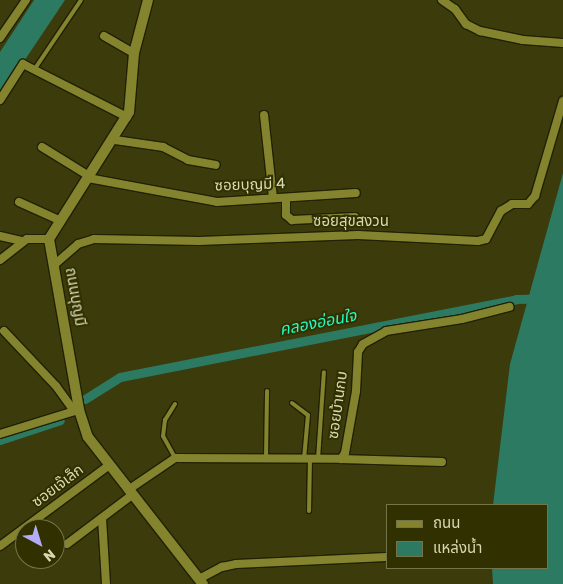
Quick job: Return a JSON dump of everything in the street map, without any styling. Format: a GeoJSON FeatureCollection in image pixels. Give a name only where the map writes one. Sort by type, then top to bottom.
{"type":"FeatureCollection","features":[{"type":"Feature","properties":{"kind":"street"},"geometry":{"type":"LineString","coordinates":[[0,236],[22,241],[49,239],[59,220],[115,140],[127,117],[132,100],[134,53],[148,0]]}},
{"type":"Feature","properties":{"kind":"street"},"geometry":{"type":"LineString","coordinates":[[442,0],[456,10],[466,24],[480,31],[522,40],[563,43]]}},
{"type":"Feature","properties":{"kind":"street"},"geometry":{"type":"LineString","coordinates":[[0,38],[23,1]]}},
{"type":"Feature","properties":{"kind":"street"},"geometry":{"type":"LineString","coordinates":[[104,36],[134,53]]}},
{"type":"Feature","properties":{"kind":"street"},"geometry":{"type":"LineString","coordinates":[[0,100],[23,64],[127,117]]}},
{"type":"Feature","properties":{"kind":"street","name":"ซอยสุขสงวน"},"geometry":{"type":"LineString","coordinates":[[54,265],[78,244],[94,239],[199,241],[358,235],[478,241],[486,239],[501,211],[512,204],[528,204],[535,196],[563,101]]}},
{"type":"Feature","properties":{"kind":"street"},"geometry":{"type":"LineString","coordinates":[[264,115],[273,198]]}},
{"type":"Feature","properties":{"kind":"street"},"geometry":{"type":"LineString","coordinates":[[115,140],[163,147],[188,160],[216,165]]}},
{"type":"Feature","properties":{"kind":"street"},"geometry":{"type":"LineString","coordinates":[[42,147],[89,177]]}},
{"type":"Feature","properties":{"kind":"street","name":"ซอยบุญมี 4"},"geometry":{"type":"LineString","coordinates":[[89,177],[217,202],[356,193]]}},
{"type":"Feature","properties":{"kind":"street"},"geometry":{"type":"LineString","coordinates":[[286,198],[286,215],[292,220],[355,217]]}},
{"type":"Feature","properties":{"kind":"street"},"geometry":{"type":"LineString","coordinates":[[19,202],[59,220]]}},
{"type":"Feature","properties":{"kind":"street","name":"ถนนบุญมี"},"geometry":{"type":"LineString","coordinates":[[49,239],[77,410],[88,437],[108,466],[201,581]]}},
{"type":"Feature","properties":{"kind":"street"},"geometry":{"type":"LineString","coordinates":[[0,260],[22,241]]}},
{"type":"Feature","properties":{"kind":"street","name":"ซอยบ้านกบ"},"geometry":{"type":"LineString","coordinates":[[175,458],[341,459],[345,453],[356,391],[358,352],[363,344],[386,331],[509,307]]}},
{"type":"Feature","properties":{"kind":"street"},"geometry":{"type":"LineString","coordinates":[[0,434],[77,410],[4,331]]}},
{"type":"Feature","properties":{"kind":"street"},"geometry":{"type":"LineString","coordinates":[[67,544],[175,458]]}},
{"type":"Feature","properties":{"kind":"street"},"geometry":{"type":"LineString","coordinates":[[341,459],[442,462]]}},
{"type":"Feature","properties":{"kind":"street","name":"ซอยเจ๊เล็ก"},"geometry":{"type":"LineString","coordinates":[[0,546],[108,466]]}},
{"type":"Feature","properties":{"kind":"street"},"geometry":{"type":"LineString","coordinates":[[102,518],[106,584]]}},
{"type":"Feature","properties":{"kind":"street"},"geometry":{"type":"LineString","coordinates":[[201,581],[217,569],[236,564],[386,557]]}},
{"type":"Feature","properties":{"kind":"lane"},"geometry":{"type":"LineString","coordinates":[[34,70],[81,0]]}},
{"type":"Feature","properties":{"kind":"lane"},"geometry":{"type":"LineString","coordinates":[[311,459],[324,372]]}},
{"type":"Feature","properties":{"kind":"lane"},"geometry":{"type":"LineString","coordinates":[[266,458],[267,391]]}},
{"type":"Feature","properties":{"kind":"lane"},"geometry":{"type":"LineString","coordinates":[[292,403],[308,414],[311,459],[309,511]]}},
{"type":"Feature","properties":{"kind":"lane"},"geometry":{"type":"LineString","coordinates":[[175,404],[165,420],[163,436],[175,458]]}},
{"type":"Feature","properties":{"kind":"water"},"geometry":{"type":"Polygon","coordinates":[[[34,0],[65,0],[0,97],[0,52],[34,0]]]}},
{"type":"Feature","properties":{"kind":"water"},"geometry":{"type":"Polygon","coordinates":[[[563,173],[563,584],[493,584],[492,569],[548,569],[548,504],[493,504],[510,364],[563,173]]]}},
{"type":"Feature","properties":{"kind":"waterway","name":"คลองอ่อนใจ"},"geometry":{"type":"LineString","coordinates":[[85,399],[120,377],[516,299],[563,298]]}},
{"type":"Feature","properties":{"kind":"waterway","name":"คลองอ่อนใจ"},"geometry":{"type":"LineString","coordinates":[[0,440],[60,420]]}}]}
